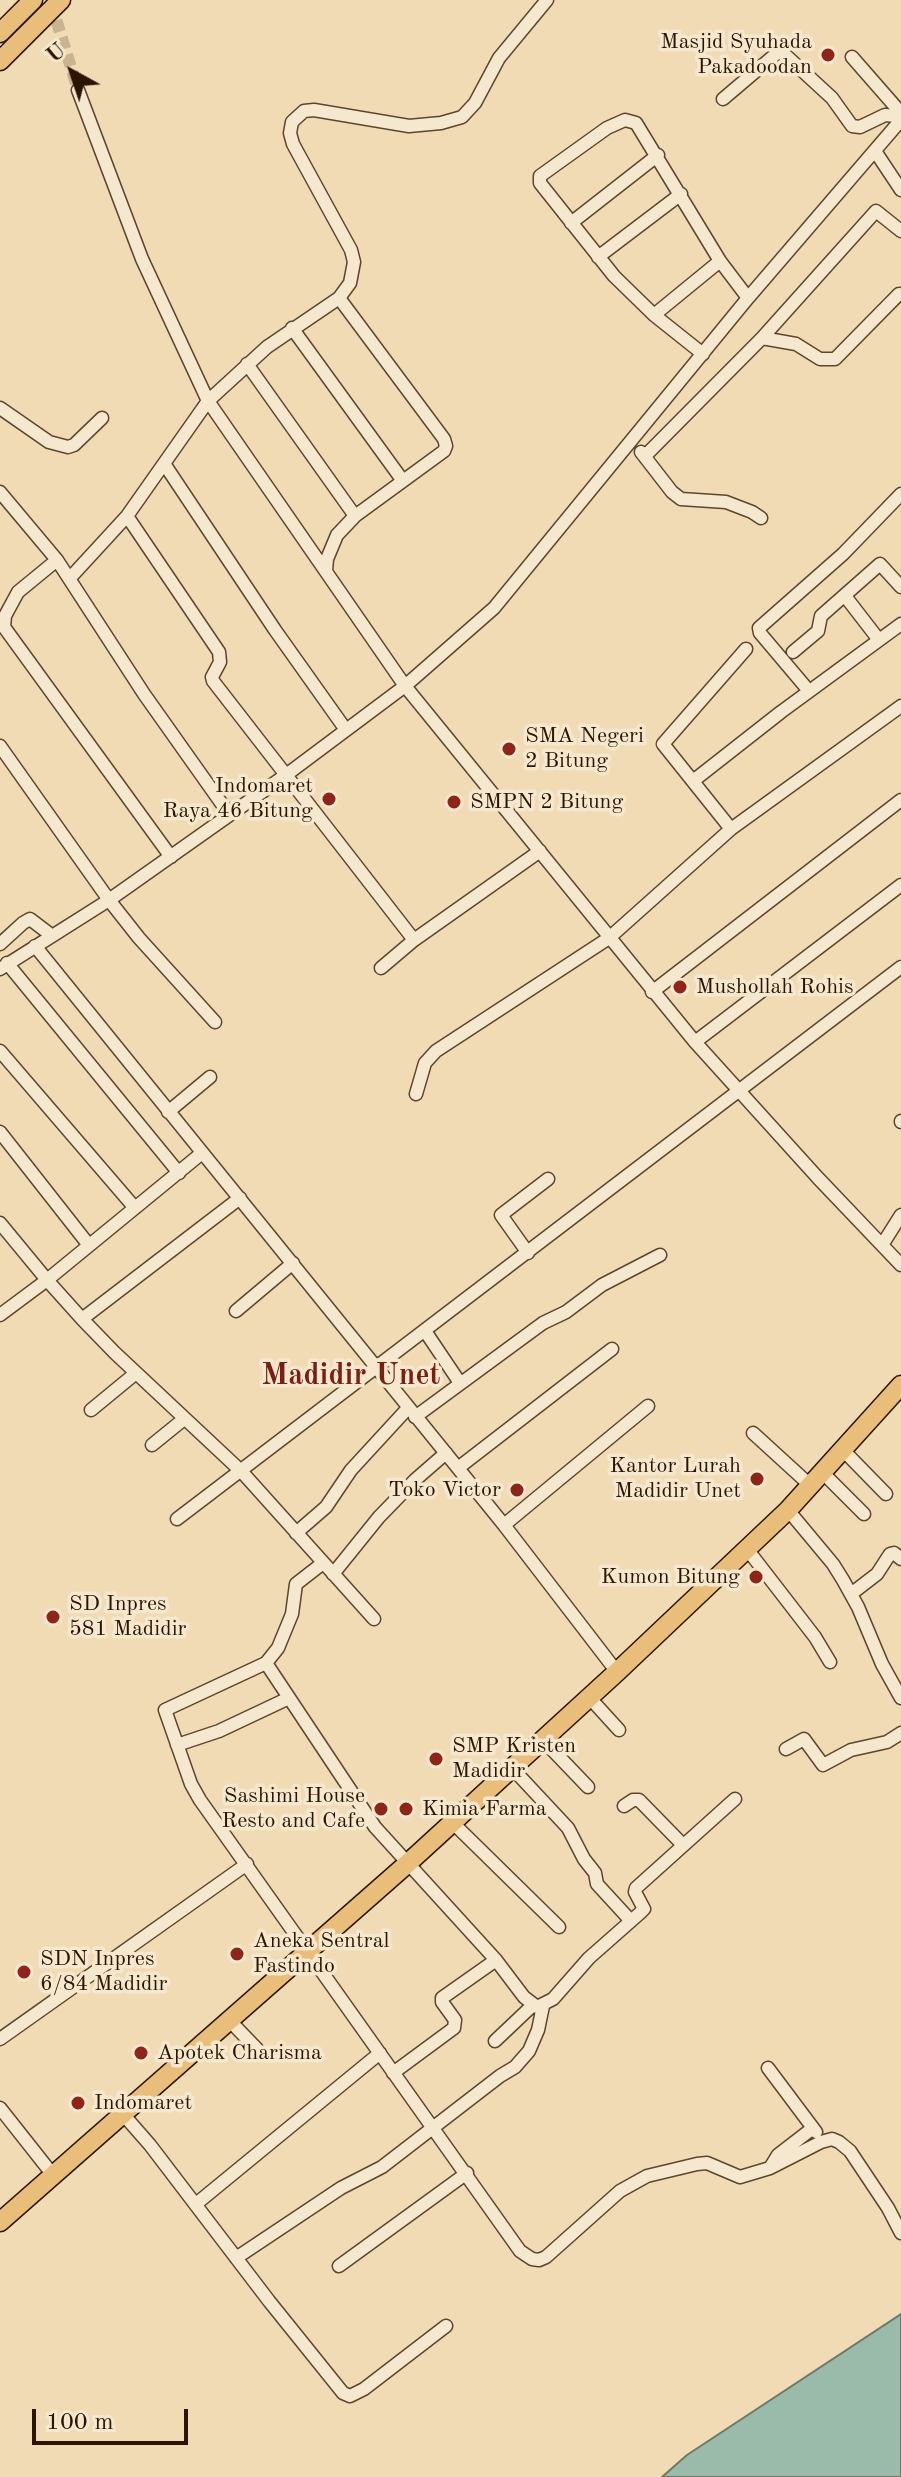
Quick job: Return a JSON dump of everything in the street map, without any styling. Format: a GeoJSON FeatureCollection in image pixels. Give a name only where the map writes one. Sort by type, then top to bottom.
{"type":"FeatureCollection","features":[{"type":"Feature","properties":{"kind":"highway"},"geometry":{"type":"LineString","coordinates":[[0,33],[33,0]]}},
{"type":"Feature","properties":{"kind":"highway"},"geometry":{"type":"LineString","coordinates":[[0,61],[61,0]]}},
{"type":"Feature","properties":{"kind":"highway"},"geometry":{"type":"LineString","coordinates":[[0,2222],[453,1823],[617,1672],[788,1510],[901,1385]]}},
{"type":"Feature","properties":{"kind":"street"},"geometry":{"type":"LineString","coordinates":[[70,578],[127,516],[208,401],[292,328],[339,298],[350,283],[354,262],[351,250],[293,144],[292,122],[304,111],[314,110],[409,126],[462,117],[475,103],[499,58],[547,0]]}},
{"type":"Feature","properties":{"kind":"street"},"geometry":{"type":"LineString","coordinates":[[179,1173],[4,966],[109,900],[286,775],[405,686],[494,608],[748,298],[901,120],[885,115],[860,127],[852,126],[832,98],[782,52],[723,99]]}},
{"type":"Feature","properties":{"kind":"street"},"geometry":{"type":"LineString","coordinates":[[852,57],[901,113]]}},
{"type":"Feature","properties":{"kind":"street"},"geometry":{"type":"LineString","coordinates":[[78,90],[142,259],[208,401],[405,686],[652,992],[739,1092],[901,1265]]}},
{"type":"Feature","properties":{"kind":"street"},"geometry":{"type":"LineString","coordinates":[[703,354],[654,315],[598,257],[540,183],[540,176],[592,138],[625,120],[636,123],[720,261],[748,298]]}},
{"type":"Feature","properties":{"kind":"street"},"geometry":{"type":"LineString","coordinates":[[875,151],[901,190]]}},
{"type":"Feature","properties":{"kind":"street"},"geometry":{"type":"LineString","coordinates":[[571,223],[658,155]]}},
{"type":"Feature","properties":{"kind":"street"},"geometry":{"type":"LineString","coordinates":[[598,257],[681,194]]}},
{"type":"Feature","properties":{"kind":"street"},"geometry":{"type":"LineString","coordinates":[[645,456],[762,338],[876,211],[901,231]]}},
{"type":"Feature","properties":{"kind":"street"},"geometry":{"type":"LineString","coordinates":[[654,315],[720,261]]}},
{"type":"Feature","properties":{"kind":"street"},"geometry":{"type":"LineString","coordinates":[[762,338],[796,344],[820,359],[835,359],[899,294]]}},
{"type":"Feature","properties":{"kind":"street"},"geometry":{"type":"LineString","coordinates":[[326,571],[327,559],[337,535],[355,516],[444,451],[444,439],[339,298]]}},
{"type":"Feature","properties":{"kind":"street"},"geometry":{"type":"LineString","coordinates":[[292,328],[403,481]]}},
{"type":"Feature","properties":{"kind":"street"},"geometry":{"type":"LineString","coordinates":[[247,364],[355,516]]}},
{"type":"Feature","properties":{"kind":"street"},"geometry":{"type":"LineString","coordinates":[[0,408],[49,442],[63,446],[74,445],[102,418]]}},
{"type":"Feature","properties":{"kind":"street"},"geometry":{"type":"LineString","coordinates":[[631,441],[681,499],[726,502],[761,518]]}},
{"type":"Feature","properties":{"kind":"street"},"geometry":{"type":"LineString","coordinates":[[165,465],[346,730]]}},
{"type":"Feature","properties":{"kind":"street"},"geometry":{"type":"LineString","coordinates":[[0,492],[70,578],[144,694],[229,814]]}},
{"type":"Feature","properties":{"kind":"street"},"geometry":{"type":"LineString","coordinates":[[809,691],[759,628],[843,554],[901,494]]}},
{"type":"Feature","properties":{"kind":"street"},"geometry":{"type":"LineString","coordinates":[[890,505],[901,517]]}},
{"type":"Feature","properties":{"kind":"street"},"geometry":{"type":"LineString","coordinates":[[127,516],[219,652],[220,662],[213,681],[414,940]]}},
{"type":"Feature","properties":{"kind":"street"},"geometry":{"type":"LineString","coordinates":[[57,560],[18,592],[5,616],[2,630],[171,857]]}},
{"type":"Feature","properties":{"kind":"street"},"geometry":{"type":"LineString","coordinates":[[793,652],[818,631],[821,616],[880,564],[901,587]]}},
{"type":"Feature","properties":{"kind":"street"},"geometry":{"type":"LineString","coordinates":[[845,596],[879,640]]}},
{"type":"Feature","properties":{"kind":"street"},"geometry":{"type":"LineString","coordinates":[[693,781],[901,624]]}},
{"type":"Feature","properties":{"kind":"street"},"geometry":{"type":"LineString","coordinates":[[731,829],[663,744],[746,649]]}},
{"type":"Feature","properties":{"kind":"street"},"geometry":{"type":"LineString","coordinates":[[416,1094],[425,1063],[436,1051],[609,938],[731,829],[901,706]]}},
{"type":"Feature","properties":{"kind":"street"},"geometry":{"type":"LineString","coordinates":[[0,746],[109,900],[215,1022]]}},
{"type":"Feature","properties":{"kind":"street"},"geometry":{"type":"LineString","coordinates":[[652,992],[901,800]]}},
{"type":"Feature","properties":{"kind":"street"},"geometry":{"type":"LineString","coordinates":[[381,968],[414,940],[540,851]]}},
{"type":"Feature","properties":{"kind":"street"},"geometry":{"type":"LineString","coordinates":[[695,1042],[901,885]]}},
{"type":"Feature","properties":{"kind":"street"},"geometry":{"type":"LineString","coordinates":[[0,944],[30,919],[51,935]]}},
{"type":"Feature","properties":{"kind":"street"},"geometry":{"type":"LineString","coordinates":[[35,946],[504,1525],[617,1672]]}},
{"type":"Feature","properties":{"kind":"street"},"geometry":{"type":"LineString","coordinates":[[177,1519],[901,967]]}},
{"type":"Feature","properties":{"kind":"street"},"geometry":{"type":"LineString","coordinates":[[0,1051],[135,1208]]}},
{"type":"Feature","properties":{"kind":"street"},"geometry":{"type":"LineString","coordinates":[[168,1112],[210,1077]]}},
{"type":"Feature","properties":{"kind":"street"},"geometry":{"type":"LineString","coordinates":[[0,1132],[88,1244]]}},
{"type":"Feature","properties":{"kind":"street"},"geometry":{"type":"LineString","coordinates":[[0,1313],[47,1280],[202,1153]]}},
{"type":"Feature","properties":{"kind":"street"},"geometry":{"type":"LineString","coordinates":[[528,1253],[501,1215],[548,1179]]}},
{"type":"Feature","properties":{"kind":"street"},"geometry":{"type":"LineString","coordinates":[[82,1319],[240,1198]]}},
{"type":"Feature","properties":{"kind":"street"},"geometry":{"type":"LineString","coordinates":[[882,1245],[901,1215]]}},
{"type":"Feature","properties":{"kind":"street"},"geometry":{"type":"LineString","coordinates":[[0,1223],[82,1319],[242,1472],[374,1619]]}},
{"type":"Feature","properties":{"kind":"street"},"geometry":{"type":"LineString","coordinates":[[296,1533],[326,1507],[351,1470],[412,1412],[460,1383],[519,1338],[566,1312],[602,1285],[660,1255]]}},
{"type":"Feature","properties":{"kind":"street"},"geometry":{"type":"LineString","coordinates":[[236,1311],[293,1263]]}},
{"type":"Feature","properties":{"kind":"street"},"geometry":{"type":"LineString","coordinates":[[425,1331],[460,1383]]}},
{"type":"Feature","properties":{"kind":"street"},"geometry":{"type":"LineString","coordinates":[[458,1468],[612,1349]]}},
{"type":"Feature","properties":{"kind":"street"},"geometry":{"type":"LineString","coordinates":[[91,1410],[136,1373]]}},
{"type":"Feature","properties":{"kind":"street"},"geometry":{"type":"LineString","coordinates":[[504,1525],[648,1406]]}},
{"type":"Feature","properties":{"kind":"street"},"geometry":{"type":"LineString","coordinates":[[152,1445],[184,1419]]}},
{"type":"Feature","properties":{"kind":"street"},"geometry":{"type":"LineString","coordinates":[[753,1433],[864,1514]]}},
{"type":"Feature","properties":{"kind":"street"},"geometry":{"type":"LineString","coordinates":[[843,1450],[886,1494]]}},
{"type":"Feature","properties":{"kind":"street"},"geometry":{"type":"LineString","coordinates":[[333,1574],[379,1517],[446,1453]]}},
{"type":"Feature","properties":{"kind":"street"},"geometry":{"type":"LineString","coordinates":[[788,1510],[833,1564],[851,1594],[901,1698]]}},
{"type":"Feature","properties":{"kind":"street"},"geometry":{"type":"LineString","coordinates":[[747,1549],[815,1637],[830,1662]]}},
{"type":"Feature","properties":{"kind":"street"},"geometry":{"type":"LineString","coordinates":[[851,1594],[877,1574],[890,1554],[894,1553],[901,1559]]}},
{"type":"Feature","properties":{"kind":"street"},"geometry":{"type":"LineString","coordinates":[[323,1563],[296,1584],[292,1614],[278,1648],[266,1663],[165,1710],[191,1784],[200,1800],[520,2251],[539,2260],[554,2251],[620,2191],[647,2176],[707,2163],[740,2177],[770,2168],[832,2139],[850,2151],[901,2233]]}},
{"type":"Feature","properties":{"kind":"street"},"geometry":{"type":"LineString","coordinates":[[236,2258],[341,2188],[382,2167],[434,2128],[525,2057],[538,2030],[538,2005],[407,1864],[354,1799],[266,1663]]}},
{"type":"Feature","properties":{"kind":"street"},"geometry":{"type":"LineString","coordinates":[[589,1697],[619,1730]]}},
{"type":"Feature","properties":{"kind":"street"},"geometry":{"type":"LineString","coordinates":[[177,1745],[219,1731],[289,1698]]}},
{"type":"Feature","properties":{"kind":"street"},"geometry":{"type":"LineString","coordinates":[[786,1749],[804,1739],[820,1763],[826,1764],[851,1750],[870,1748],[901,1733]]}},
{"type":"Feature","properties":{"kind":"street"},"geometry":{"type":"LineString","coordinates":[[543,1740],[588,1787]]}},
{"type":"Feature","properties":{"kind":"street"},"geometry":{"type":"LineString","coordinates":[[512,1768],[568,1828],[595,1873],[597,1884],[631,1921]]}},
{"type":"Feature","properties":{"kind":"street"},"geometry":{"type":"LineString","coordinates":[[495,2041],[538,2005],[553,1999],[599,1948],[644,1909],[636,1888],[735,1799]]}},
{"type":"Feature","properties":{"kind":"street"},"geometry":{"type":"LineString","coordinates":[[624,1806],[639,1800],[683,1845]]}},
{"type":"Feature","properties":{"kind":"street"},"geometry":{"type":"LineString","coordinates":[[453,1823],[559,1927]]}},
{"type":"Feature","properties":{"kind":"street"},"geometry":{"type":"LineString","coordinates":[[0,2039],[247,1864]]}},
{"type":"Feature","properties":{"kind":"street"},"geometry":{"type":"LineString","coordinates":[[393,2073],[454,2028],[455,2020],[442,1998],[496,1960]]}},
{"type":"Feature","properties":{"kind":"street"},"geometry":{"type":"LineString","coordinates":[[229,2020],[257,2049]]}},
{"type":"Feature","properties":{"kind":"street"},"geometry":{"type":"LineString","coordinates":[[196,2204],[380,2053]]}},
{"type":"Feature","properties":{"kind":"street"},"geometry":{"type":"LineString","coordinates":[[768,2068],[821,2142]]}},
{"type":"Feature","properties":{"kind":"street"},"geometry":{"type":"LineString","coordinates":[[0,2108],[53,2175]]}},
{"type":"Feature","properties":{"kind":"street"},"geometry":{"type":"LineString","coordinates":[[122,2113],[335,2384],[350,2396],[364,2389],[446,2326]]}},
{"type":"Feature","properties":{"kind":"street"},"geometry":{"type":"LineString","coordinates":[[770,2168],[778,2155],[813,2128]]}},
{"type":"Feature","properties":{"kind":"street"},"geometry":{"type":"LineString","coordinates":[[339,2266],[467,2173]]}},
{"type":"Feature","properties":{"kind":"shaded area"},"geometry":{"type":"Polygon","coordinates":[[[901,2314],[901,2477],[662,2477],[687,2455],[901,2314]]]}},
{"type":"Feature","properties":{"kind":"tunnel"},"geometry":{"type":"LineString","coordinates":[[51,3],[78,90]]}},
{"type":"Feature","properties":{"kind":"place","name":"Masjid Syuhada Pakadoodan"},"geometry":{"type":"Point","coordinates":[828,55]}},
{"type":"Feature","properties":{"kind":"place","name":"SMA Negeri 2 Bitung"},"geometry":{"type":"Point","coordinates":[509,749]}},
{"type":"Feature","properties":{"kind":"place","name":"Indomaret Raya 46 Bitung"},"geometry":{"type":"Point","coordinates":[329,799]}},
{"type":"Feature","properties":{"kind":"place","name":"SMPN 2 Bitung"},"geometry":{"type":"Point","coordinates":[454,802]}},
{"type":"Feature","properties":{"kind":"place","name":"Mushollah Rohis"},"geometry":{"type":"Point","coordinates":[680,987]}},
{"type":"Feature","properties":{"kind":"place","name":"Kantor Lurah Madidir Unet"},"geometry":{"type":"Point","coordinates":[757,1479]}},
{"type":"Feature","properties":{"kind":"place","name":"Toko Victor"},"geometry":{"type":"Point","coordinates":[517,1490]}},
{"type":"Feature","properties":{"kind":"place","name":"Kumon Bitung"},"geometry":{"type":"Point","coordinates":[756,1577]}},
{"type":"Feature","properties":{"kind":"place","name":"SD Inpres 581 Madidir"},"geometry":{"type":"Point","coordinates":[53,1617]}},
{"type":"Feature","properties":{"kind":"place","name":"SMP Kristen Madidir"},"geometry":{"type":"Point","coordinates":[436,1759]}},
{"type":"Feature","properties":{"kind":"place","name":"Sashimi House Resto and Cafe"},"geometry":{"type":"Point","coordinates":[381,1809]}},
{"type":"Feature","properties":{"kind":"place","name":"Kimia Farma"},"geometry":{"type":"Point","coordinates":[406,1809]}},
{"type":"Feature","properties":{"kind":"place","name":"Aneka Sentral Fastindo"},"geometry":{"type":"Point","coordinates":[237,1954]}},
{"type":"Feature","properties":{"kind":"place","name":"SDN Inpres 6/84 Madidir"},"geometry":{"type":"Point","coordinates":[24,1972]}},
{"type":"Feature","properties":{"kind":"place","name":"Apotek Charisma"},"geometry":{"type":"Point","coordinates":[141,2053]}},
{"type":"Feature","properties":{"kind":"place","name":"Indomaret"},"geometry":{"type":"Point","coordinates":[78,2103]}},
{"type":"Feature","properties":{"kind":"district","name":"Madidir Unet"},"geometry":{"type":"Point","coordinates":[351,1376]}}]}
